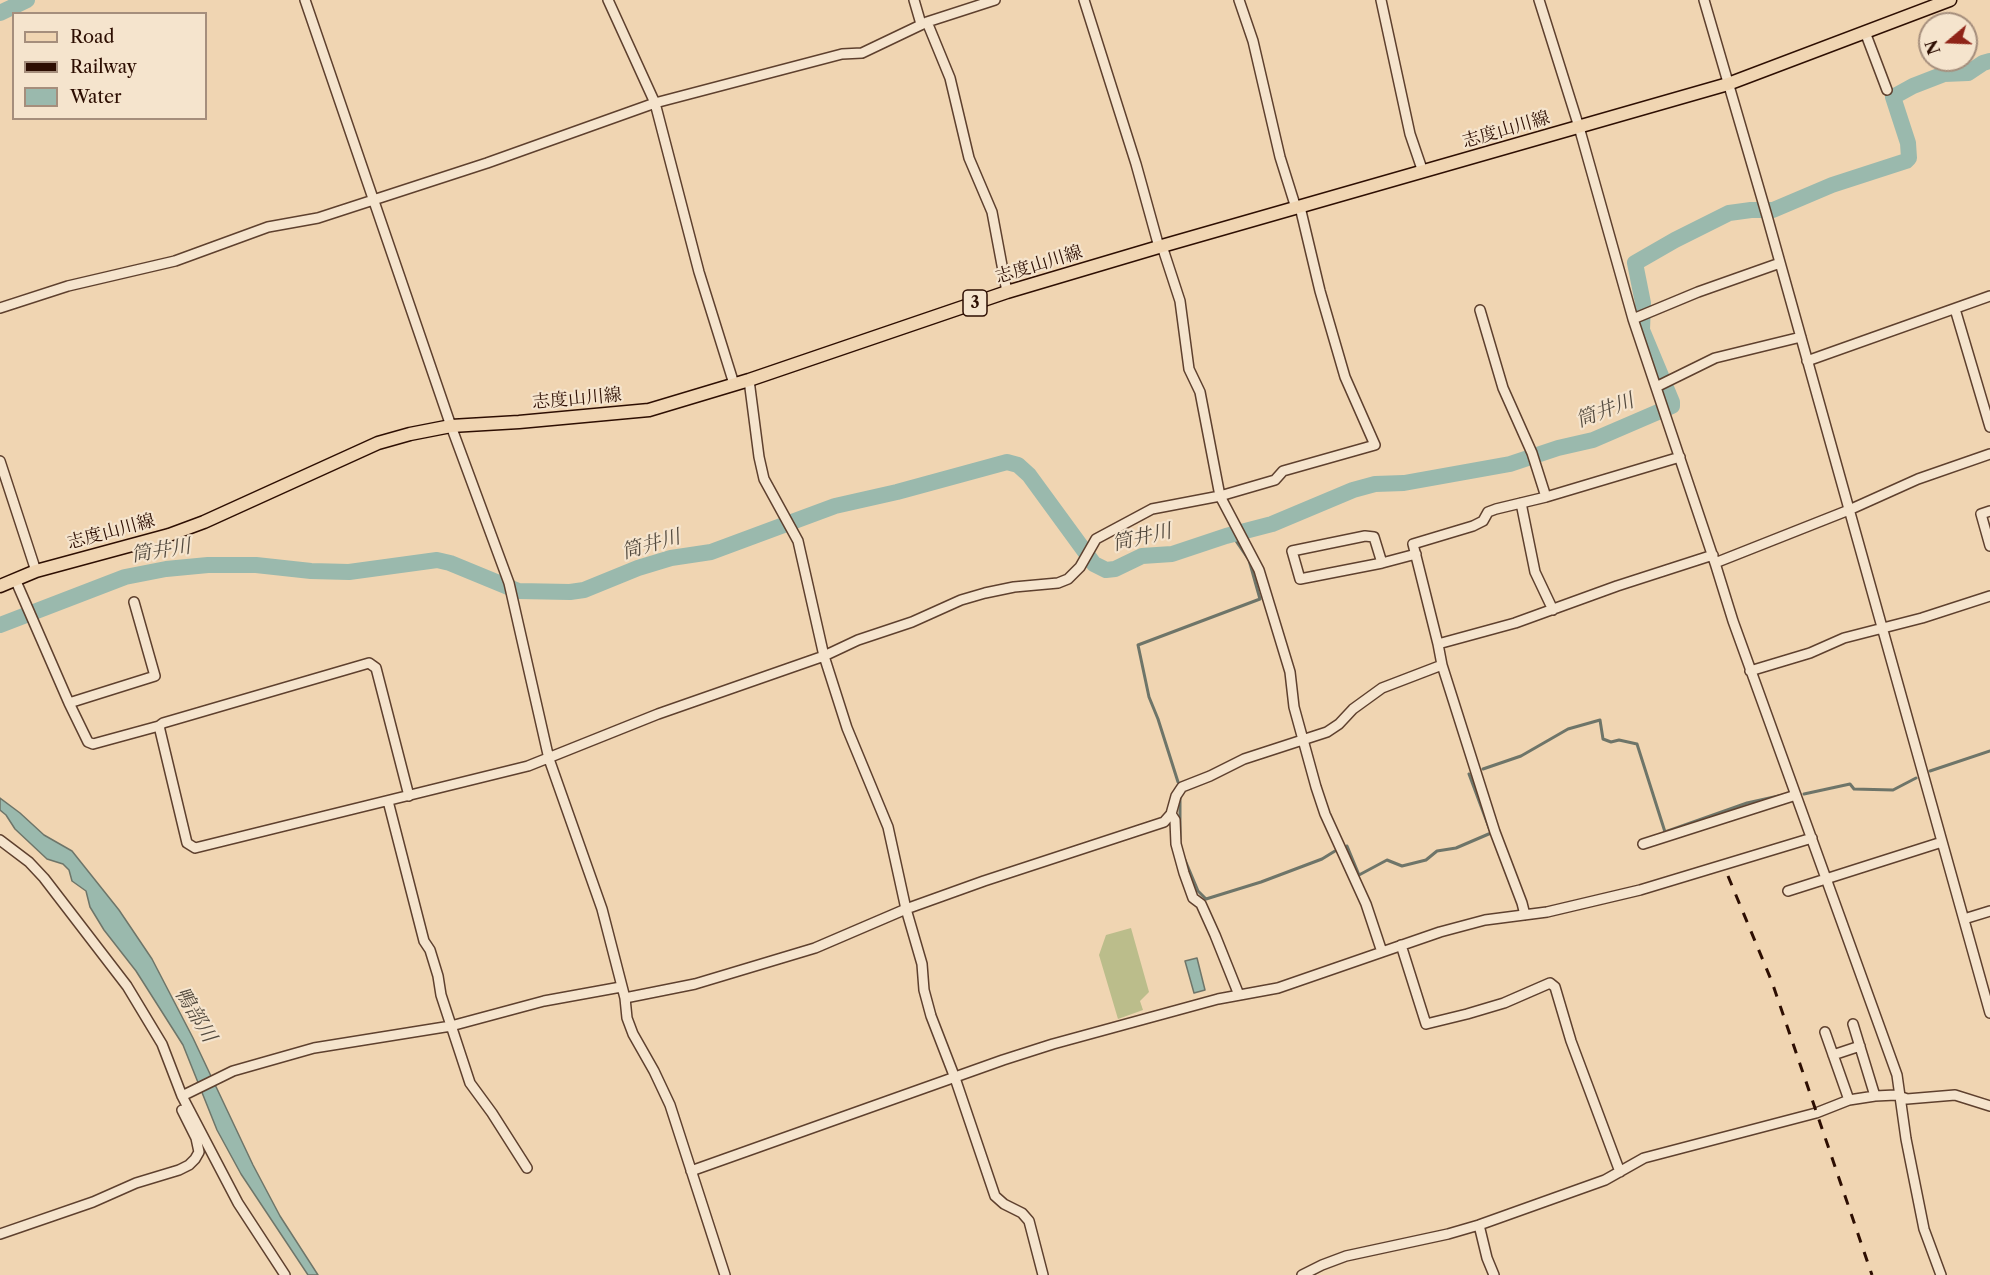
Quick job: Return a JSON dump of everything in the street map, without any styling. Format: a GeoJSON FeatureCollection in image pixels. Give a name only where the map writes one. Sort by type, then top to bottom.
{"type":"FeatureCollection","features":[{"type":"Feature","properties":{"kind":"main road","name":"志度山川線"},"geometry":{"type":"LineString","coordinates":[[0,586],[36,571],[169,535],[225,514],[378,443],[451,426],[649,410],[749,380],[1007,292],[1728,84],[1950,0]]}},
{"type":"Feature","properties":{"kind":"street"},"geometry":{"type":"LineString","coordinates":[[305,0],[451,426],[509,583],[549,759],[557,788],[592,876],[625,998],[627,1018],[670,1105],[725,1275]]}},
{"type":"Feature","properties":{"kind":"street"},"geometry":{"type":"LineString","coordinates":[[608,0],[655,103],[699,272],[734,384]]}},
{"type":"Feature","properties":{"kind":"street"},"geometry":{"type":"LineString","coordinates":[[914,0],[950,78],[969,158],[992,212],[1007,292]]}},
{"type":"Feature","properties":{"kind":"street"},"geometry":{"type":"LineString","coordinates":[[0,308],[68,286],[175,261],[268,227],[318,218],[509,155],[655,103],[842,54],[862,53],[924,23],[995,0]]}},
{"type":"Feature","properties":{"kind":"street"},"geometry":{"type":"LineString","coordinates":[[1084,0],[1180,301],[1190,369],[1200,392],[1220,496],[1259,570],[1290,672],[1294,707],[1325,814],[1362,896],[1382,952]]}},
{"type":"Feature","properties":{"kind":"street"},"geometry":{"type":"LineString","coordinates":[[159,726],[188,843],[195,848],[549,759],[658,714],[824,656],[858,640],[912,622],[962,600],[1014,587],[1058,583],[1068,579],[1080,567],[1096,539],[1146,512],[1220,496],[1275,480],[1283,471],[1375,445],[1345,377],[1298,207],[1280,157],[1253,40],[1239,0]]}},
{"type":"Feature","properties":{"kind":"street"},"geometry":{"type":"LineString","coordinates":[[1381,0],[1388,22],[1410,134],[1423,172]]}},
{"type":"Feature","properties":{"kind":"street"},"geometry":{"type":"LineString","coordinates":[[1539,0],[1579,127],[1634,319],[1663,384],[1662,408],[1750,671],[1897,1075],[1906,1139],[1924,1229],[1941,1275]]}},
{"type":"Feature","properties":{"kind":"street"},"geometry":{"type":"LineString","coordinates":[[1704,0],[1764,205],[1990,1013]]}},
{"type":"Feature","properties":{"kind":"street"},"geometry":{"type":"LineString","coordinates":[[1865,32],[1887,90]]}},
{"type":"Feature","properties":{"kind":"street"},"geometry":{"type":"LineString","coordinates":[[1634,319],[1698,292],[1780,263]]}},
{"type":"Feature","properties":{"kind":"street"},"geometry":{"type":"LineString","coordinates":[[1807,361],[1990,296]]}},
{"type":"Feature","properties":{"kind":"street"},"geometry":{"type":"LineString","coordinates":[[1955,309],[1990,427]]}},
{"type":"Feature","properties":{"kind":"street"},"geometry":{"type":"LineString","coordinates":[[1480,310],[1503,388],[1533,457],[1546,497]]}},
{"type":"Feature","properties":{"kind":"street"},"geometry":{"type":"LineString","coordinates":[[1663,384],[1715,358],[1801,337]]}},
{"type":"Feature","properties":{"kind":"street"},"geometry":{"type":"LineString","coordinates":[[749,380],[764,479],[798,541],[824,656],[848,728],[888,827],[906,909],[922,964],[924,990],[931,1016],[955,1078],[995,1196],[1004,1204],[1022,1213],[1029,1221],[1043,1275]]}},
{"type":"Feature","properties":{"kind":"street"},"geometry":{"type":"LineString","coordinates":[[1438,644],[1515,623],[1617,586],[1714,559],[1849,510],[1918,479],[1990,454]]}},
{"type":"Feature","properties":{"kind":"street"},"geometry":{"type":"LineString","coordinates":[[1525,915],[1442,665],[1413,544],[1473,526],[1483,521],[1488,512],[1680,457]]}},
{"type":"Feature","properties":{"kind":"street"},"geometry":{"type":"LineString","coordinates":[[0,461],[36,571]]}},
{"type":"Feature","properties":{"kind":"street"},"geometry":{"type":"LineString","coordinates":[[1521,503],[1535,572],[1553,610]]}},
{"type":"Feature","properties":{"kind":"street"},"geometry":{"type":"LineString","coordinates":[[1990,511],[1981,514],[1990,546]]}},
{"type":"Feature","properties":{"kind":"street"},"geometry":{"type":"LineString","coordinates":[[1382,563],[1374,537],[1365,536],[1292,551],[1300,579],[1382,563],[1416,554]]}},
{"type":"Feature","properties":{"kind":"street"},"geometry":{"type":"LineString","coordinates":[[15,579],[88,742],[93,744],[159,726],[369,663],[376,668],[409,796]]}},
{"type":"Feature","properties":{"kind":"street"},"geometry":{"type":"LineString","coordinates":[[1750,671],[1810,653],[1844,638],[1922,618],[1990,596]]}},
{"type":"Feature","properties":{"kind":"street"},"geometry":{"type":"LineString","coordinates":[[69,703],[155,676],[134,602]]}},
{"type":"Feature","properties":{"kind":"street"},"geometry":{"type":"LineString","coordinates":[[625,998],[695,984],[815,948],[906,909],[1164,822],[1171,814],[1176,796],[1182,787],[1244,759],[1327,732],[1382,688],[1442,665]]}},
{"type":"Feature","properties":{"kind":"street"},"geometry":{"type":"LineString","coordinates":[[1643,844],[1796,795]]}},
{"type":"Feature","properties":{"kind":"street"},"geometry":{"type":"LineString","coordinates":[[388,801],[422,933],[438,976],[455,1045],[470,1083],[527,1168]]}},
{"type":"Feature","properties":{"kind":"street"},"geometry":{"type":"LineString","coordinates":[[1171,814],[1174,820],[1176,844],[1193,898],[1201,904],[1239,995]]}},
{"type":"Feature","properties":{"kind":"street"},"geometry":{"type":"LineString","coordinates":[[691,1171],[1053,1044],[1239,995],[1278,988],[1401,945],[1485,920],[1571,907],[1640,890],[1812,838]]}},
{"type":"Feature","properties":{"kind":"street"},"geometry":{"type":"LineString","coordinates":[[0,840],[29,862],[44,878],[116,971],[162,1044],[184,1095],[238,1203],[285,1275]]}},
{"type":"Feature","properties":{"kind":"street"},"geometry":{"type":"LineString","coordinates":[[1788,891],[1942,842]]}},
{"type":"Feature","properties":{"kind":"street"},"geometry":{"type":"LineString","coordinates":[[1964,919],[1990,911]]}},
{"type":"Feature","properties":{"kind":"street"},"geometry":{"type":"LineString","coordinates":[[1401,945],[1426,1024],[1504,1003],[1550,983],[1555,987],[1571,1041],[1620,1172]]}},
{"type":"Feature","properties":{"kind":"street"},"geometry":{"type":"LineString","coordinates":[[0,1234],[82,1206],[136,1183],[189,1165],[199,1152],[196,1138],[180,1100],[184,1095],[224,1075],[270,1059],[314,1048],[451,1026],[544,1000],[621,987]]}},
{"type":"Feature","properties":{"kind":"street"},"geometry":{"type":"LineString","coordinates":[[1853,1024],[1875,1096]]}},
{"type":"Feature","properties":{"kind":"street"},"geometry":{"type":"LineString","coordinates":[[1825,1032],[1849,1100]]}},
{"type":"Feature","properties":{"kind":"street"},"geometry":{"type":"LineString","coordinates":[[1833,1055],[1860,1046]]}},
{"type":"Feature","properties":{"kind":"street"},"geometry":{"type":"LineString","coordinates":[[1302,1275],[1346,1256],[1479,1225],[1605,1180],[1644,1158],[1816,1113],[1849,1100],[1875,1096],[1901,1096],[1915,1099],[1955,1095],[1990,1106]]}},
{"type":"Feature","properties":{"kind":"street"},"geometry":{"type":"LineString","coordinates":[[1479,1225],[1487,1258],[1494,1275]]}},
{"type":"Feature","properties":{"kind":"green space"},"geometry":{"type":"Polygon","coordinates":[[[1131,928],[1149,992],[1140,1001],[1143,1010],[1118,1019],[1099,955],[1106,935],[1131,928]]]}},
{"type":"Feature","properties":{"kind":"water"},"geometry":{"type":"Polygon","coordinates":[[[0,798],[44,835],[72,851],[119,910],[152,959],[193,1038],[253,1165],[280,1216],[318,1275],[308,1275],[241,1174],[217,1130],[183,1045],[136,971],[104,930],[90,907],[86,891],[72,881],[69,870],[63,864],[47,859],[15,829],[0,810],[0,798]]]}},
{"type":"Feature","properties":{"kind":"water"},"geometry":{"type":"Polygon","coordinates":[[[1197,958],[1205,990],[1194,993],[1185,961],[1197,958]]]}},
{"type":"Feature","properties":{"kind":"waterway"},"geometry":{"type":"LineString","coordinates":[[0,13],[27,0]]}},
{"type":"Feature","properties":{"kind":"waterway","name":"筒井川"},"geometry":{"type":"LineString","coordinates":[[0,625],[125,577],[166,569],[208,565],[256,565],[311,571],[349,572],[437,560],[450,563],[518,591],[584,590],[638,568],[671,558],[711,552],[835,506],[897,492],[1007,462],[1018,465],[1029,475],[1094,564],[1106,570],[1115,569],[1142,556],[1172,554],[1272,524],[1353,490],[1375,484],[1404,483],[1510,464],[1558,448],[1593,440],[1672,406],[1642,330],[1643,303],[1635,263],[1729,213],[1773,210],[1832,185],[1906,161],[1909,158],[1908,143],[1893,97],[1913,86],[1944,74],[1968,73],[1990,61]]}},
{"type":"Feature","properties":{"kind":"waterway"},"geometry":{"type":"LineString","coordinates":[[1178,782],[1149,697],[1138,645],[1260,599],[1249,560],[1232,535]]}},
{"type":"Feature","properties":{"kind":"waterway"},"geometry":{"type":"LineString","coordinates":[[1483,769],[1521,756],[1568,729],[1600,720],[1603,739],[1611,742],[1619,740],[1637,744],[1665,832],[1747,803],[1783,795]]}},
{"type":"Feature","properties":{"kind":"waterway"},"geometry":{"type":"LineString","coordinates":[[1930,771],[1990,751]]}},
{"type":"Feature","properties":{"kind":"waterway"},"geometry":{"type":"LineString","coordinates":[[1347,846],[1359,875],[1387,860],[1402,866],[1426,860],[1437,851],[1456,848],[1491,833],[1469,774]]}},
{"type":"Feature","properties":{"kind":"waterway"},"geometry":{"type":"LineString","coordinates":[[1804,794],[1850,784],[1854,789],[1893,790],[1916,778]]}},
{"type":"Feature","properties":{"kind":"waterway"},"geometry":{"type":"LineString","coordinates":[[1180,795],[1180,839]]}},
{"type":"Feature","properties":{"kind":"waterway"},"geometry":{"type":"LineString","coordinates":[[1185,860],[1198,891],[1206,899],[1261,882],[1322,859],[1335,851]]}},
{"type":"Feature","properties":{"kind":"railway"},"geometry":{"type":"LineString","coordinates":[[1728,876],[1772,982],[1872,1275]]}},
{"type":"Feature","properties":{"kind":"water label","name":"鴨部川"},"geometry":{"type":"Point","coordinates":[195,1015]}}]}
